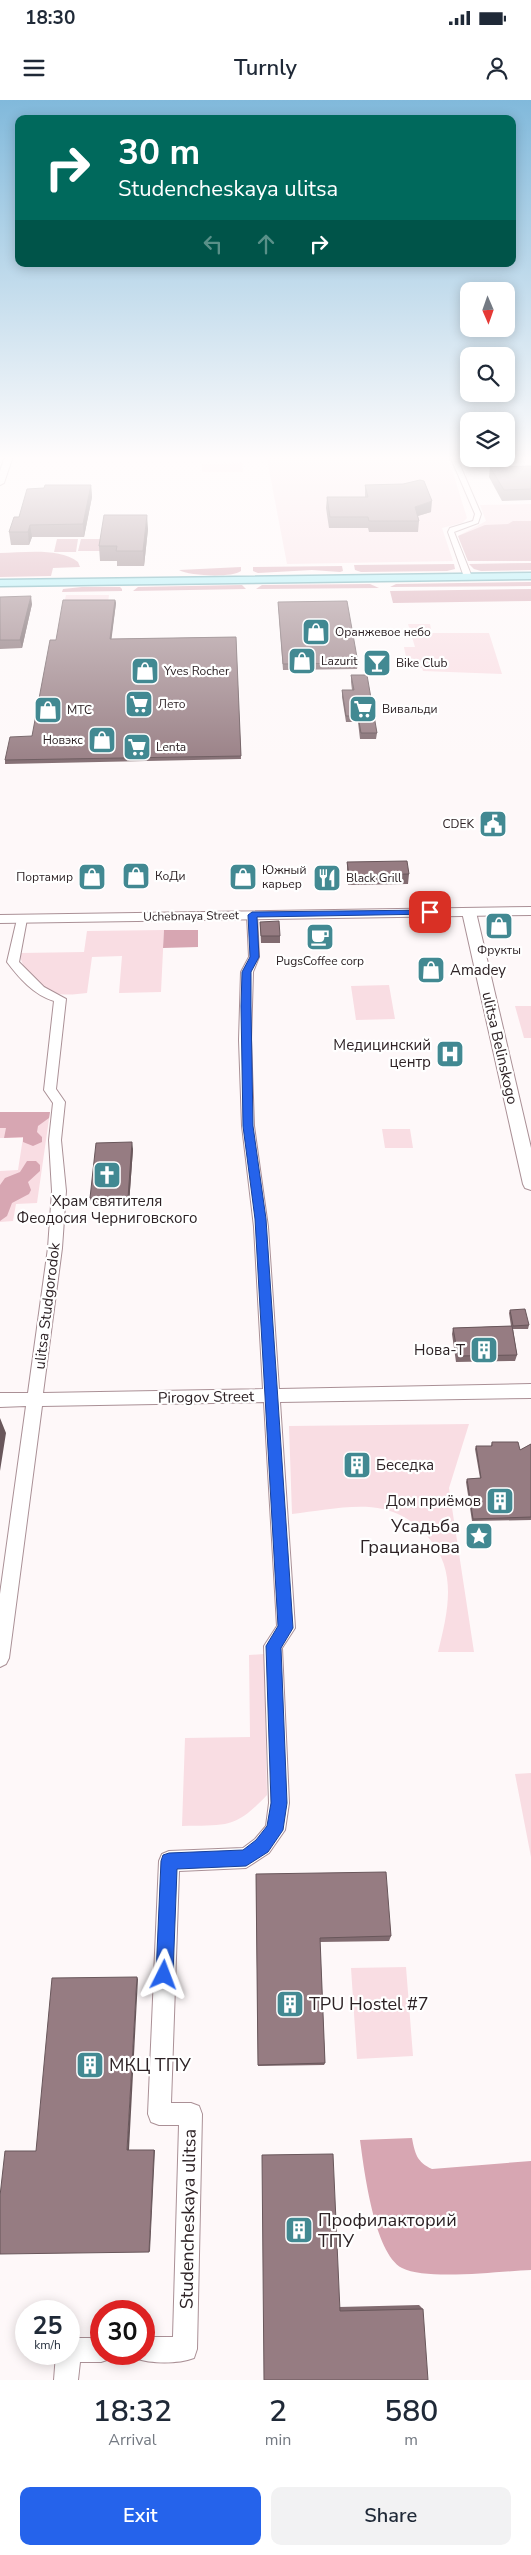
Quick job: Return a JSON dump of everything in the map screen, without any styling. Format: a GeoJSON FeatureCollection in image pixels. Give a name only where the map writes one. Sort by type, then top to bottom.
{"type":"FeatureCollection","features":[{"type":"Feature","properties":{"kind":"main road"},"geometry":{"type":"LineString","coordinates":[[0,583],[531,576]]}},
{"type":"Feature","properties":{"kind":"main road","name":"Uchebnaya Street"},"geometry":{"type":"LineString","coordinates":[[0,919],[531,911]]}},
{"type":"Feature","properties":{"kind":"street"},"geometry":{"type":"LineString","coordinates":[[463,562],[468,577]]}},
{"type":"Feature","properties":{"kind":"street","name":"ulitsa Belinskogo"},"geometry":{"type":"LineString","coordinates":[[469,912],[531,1184]]}},
{"type":"Feature","properties":{"kind":"street","name":"Studencheskaya ulitsa"},"geometry":{"type":"LineString","coordinates":[[155,2349],[185,2349],[191,2114],[159,2114],[169,1861],[246,1858],[262,1846],[275,1830],[279,1803],[274,1646],[286,1628],[273,1396],[260,1219],[248,1126],[245,1030],[247,972],[254,957],[252,915]]}},
{"type":"Feature","properties":{"kind":"street","name":"ulitsa Studgorodok"},"geometry":{"type":"LineString","coordinates":[[0,1658],[55,1248],[59,1191],[54,1140],[59,1102],[50,1090],[60,999],[51,997],[33,983],[14,962],[22,919]]}},
{"type":"Feature","properties":{"kind":"street","name":"Pirogov Street"},"geometry":{"type":"LineString","coordinates":[[0,1400],[531,1391]]}},
{"type":"Feature","properties":{"kind":"street"},"geometry":{"type":"LineString","coordinates":[[66,2380],[67,2365]]}},
{"type":"Feature","properties":{"kind":"shaded area"},"geometry":{"type":"Polygon","coordinates":[[[0,562],[78,562],[80,567],[53,568],[51,576],[0,577],[0,562]]]}},
{"type":"Feature","properties":{"kind":"shaded area"},"geometry":{"type":"Polygon","coordinates":[[[287,562],[376,562],[287,564],[287,562]]]}},
{"type":"Feature","properties":{"kind":"shaded area"},"geometry":{"type":"Polygon","coordinates":[[[531,563],[531,570],[481,571],[474,569],[469,564],[531,563]]]}},
{"type":"Feature","properties":{"kind":"shaded area"},"geometry":{"type":"Polygon","coordinates":[[[454,564],[455,569],[447,571],[361,572],[355,570],[354,565],[454,564]]]}},
{"type":"Feature","properties":{"kind":"shaded area"},"geometry":{"type":"Polygon","coordinates":[[[342,566],[343,571],[340,572],[312,570],[258,573],[253,571],[253,567],[342,566]]]}},
{"type":"Feature","properties":{"kind":"shaded area"},"geometry":{"type":"Polygon","coordinates":[[[241,567],[241,571],[229,575],[192,574],[179,570],[241,567]]]}},
{"type":"Feature","properties":{"kind":"shaded area"},"geometry":{"type":"Polygon","coordinates":[[[531,582],[531,586],[390,587],[396,584],[531,582]]]}},
{"type":"Feature","properties":{"kind":"shaded area"},"geometry":{"type":"Polygon","coordinates":[[[370,584],[379,588],[256,589],[262,585],[370,584]]]}},
{"type":"Feature","properties":{"kind":"shaded area"},"geometry":{"type":"Polygon","coordinates":[[[242,585],[246,589],[133,591],[138,587],[242,585]]]}},
{"type":"Feature","properties":{"kind":"shaded area"},"geometry":{"type":"Polygon","coordinates":[[[120,587],[122,591],[62,592],[63,589],[120,587]]]}},
{"type":"Feature","properties":{"kind":"shaded area"},"geometry":{"type":"Polygon","coordinates":[[[531,589],[531,601],[393,603],[390,591],[531,589]]]}},
{"type":"Feature","properties":{"kind":"shaded area"},"geometry":{"type":"Polygon","coordinates":[[[66,595],[109,595],[108,603],[64,604],[66,595]]]}},
{"type":"Feature","properties":{"kind":"shaded area"},"geometry":{"type":"Polygon","coordinates":[[[408,624],[430,624],[432,633],[489,633],[502,674],[423,671],[422,668],[408,668],[404,647],[415,647],[408,624]]]}},
{"type":"Feature","properties":{"kind":"shaded area"},"geometry":{"type":"Polygon","coordinates":[[[164,930],[161,992],[119,993],[122,956],[92,957],[87,993],[71,994],[55,993],[38,983],[27,971],[21,959],[20,953],[84,952],[87,931],[164,930]]]}},
{"type":"Feature","properties":{"kind":"shaded area"},"geometry":{"type":"Polygon","coordinates":[[[164,930],[198,930],[198,947],[163,948],[164,930]]]}},
{"type":"Feature","properties":{"kind":"shaded area"},"geometry":{"type":"Polygon","coordinates":[[[389,985],[395,1019],[356,1020],[351,986],[389,985]]]}},
{"type":"Feature","properties":{"kind":"shaded area"},"geometry":{"type":"Polygon","coordinates":[[[515,1006],[531,1006],[531,1038],[524,1038],[515,1006]]]}},
{"type":"Feature","properties":{"kind":"shaded area"},"geometry":{"type":"Polygon","coordinates":[[[0,1112],[50,1112],[37,1203],[16,1204],[13,1221],[0,1222],[0,1171],[18,1170],[23,1138],[0,1138],[0,1112]]]}},
{"type":"Feature","properties":{"kind":"shaded area"},"geometry":{"type":"Polygon","coordinates":[[[0,1112],[50,1112],[49,1118],[38,1126],[37,1132],[42,1137],[42,1142],[33,1146],[23,1142],[23,1137],[4,1138],[6,1128],[0,1128],[0,1112]]]}},
{"type":"Feature","properties":{"kind":"shaded area"},"geometry":{"type":"Polygon","coordinates":[[[382,1129],[410,1129],[413,1148],[385,1148],[382,1129]]]}},
{"type":"Feature","properties":{"kind":"shaded area"},"geometry":{"type":"Polygon","coordinates":[[[27,1161],[36,1161],[40,1165],[40,1171],[28,1182],[31,1190],[29,1194],[12,1203],[7,1216],[0,1221],[0,1185],[5,1178],[20,1172],[27,1161]]]}},
{"type":"Feature","properties":{"kind":"shaded area"},"geometry":{"type":"Polygon","coordinates":[[[469,1424],[449,1488],[474,1652],[438,1652],[445,1622],[448,1592],[444,1564],[437,1550],[428,1537],[413,1523],[396,1513],[383,1509],[350,1507],[292,1514],[289,1426],[469,1424]]]}},
{"type":"Feature","properties":{"kind":"shaded area"},"geometry":{"type":"Polygon","coordinates":[[[264,1654],[267,1795],[247,1814],[229,1823],[210,1826],[182,1826],[185,1738],[250,1737],[249,1655],[264,1654]]]}},
{"type":"Feature","properties":{"kind":"shaded area"},"geometry":{"type":"Polygon","coordinates":[[[531,1773],[531,1857],[515,1774],[531,1773]]]}},
{"type":"Feature","properties":{"kind":"shaded area"},"geometry":{"type":"Polygon","coordinates":[[[406,1967],[413,2056],[357,2059],[351,1968],[406,1967]]]}},
{"type":"Feature","properties":{"kind":"shaded area"},"geometry":{"type":"Polygon","coordinates":[[[412,2138],[418,2157],[432,2169],[531,2161],[531,2270],[446,2275],[429,2274],[402,2268],[392,2259],[377,2229],[364,2170],[360,2140],[412,2138]]]}},
{"type":"Feature","properties":{"kind":"building"},"geometry":{"type":"Polygon","coordinates":[[[31,596],[20,640],[0,640],[0,597],[31,596]]]}},
{"type":"Feature","properties":{"kind":"building","name":"Лето"},"geometry":{"type":"Polygon","coordinates":[[[63,600],[115,600],[110,639],[236,637],[241,756],[5,760],[10,737],[32,736],[50,640],[56,640],[63,600]]]}},
{"type":"Feature","properties":{"kind":"building","name":"Оранжевое небо"},"geometry":{"type":"Polygon","coordinates":[[[347,601],[358,663],[283,664],[278,602],[347,601]]]}},
{"type":"Feature","properties":{"kind":"building","name":"Вивальди"},"geometry":{"type":"Polygon","coordinates":[[[351,675],[367,675],[377,733],[361,733],[358,716],[346,716],[342,690],[354,690],[351,675]]]}},
{"type":"Feature","properties":{"kind":"building"},"geometry":{"type":"Polygon","coordinates":[[[407,861],[409,874],[349,875],[347,862],[407,861]]]}},
{"type":"Feature","properties":{"kind":"building"},"geometry":{"type":"Polygon","coordinates":[[[279,921],[280,936],[261,936],[260,922],[279,921]]]}},
{"type":"Feature","properties":{"kind":"building","name":"Храм святителя Феодосия Черниговского"},"geometry":{"type":"Polygon","coordinates":[[[132,1142],[128,1198],[90,1198],[96,1143],[132,1142]]]}},
{"type":"Feature","properties":{"kind":"building"},"geometry":{"type":"Polygon","coordinates":[[[525,1309],[529,1325],[513,1326],[510,1310],[525,1309]]]}},
{"type":"Feature","properties":{"kind":"building","name":"Нова-Т"},"geometry":{"type":"Polygon","coordinates":[[[512,1326],[517,1355],[458,1356],[453,1328],[512,1326]]]}},
{"type":"Feature","properties":{"kind":"building","name":"Дом приёмов"},"geometry":{"type":"Polygon","coordinates":[[[492,1442],[518,1442],[520,1450],[531,1444],[531,1517],[473,1519],[467,1479],[481,1478],[476,1446],[492,1446],[492,1442]]]}},
{"type":"Feature","properties":{"kind":"building","name":"TPU Hostel #7"},"geometry":{"type":"Polygon","coordinates":[[[386,1872],[391,1936],[320,1938],[325,2063],[258,2065],[256,1874],[386,1872]]]}},
{"type":"Feature","properties":{"kind":"building","name":"МКЦ ТПУ"},"geometry":{"type":"Polygon","coordinates":[[[137,1977],[127,2150],[154,2150],[149,2252],[0,2254],[0,2196],[5,2151],[36,2151],[52,1978],[137,1977]]]}},
{"type":"Feature","properties":{"kind":"building","name":"Профилакторий ТПУ"},"geometry":{"type":"Polygon","coordinates":[[[333,2154],[340,2311],[423,2309],[428,2380],[264,2380],[262,2155],[333,2154]]]}},
{"type":"Feature","properties":{"kind":"place","name":"Оранжевое небо"},"geometry":{"type":"Point","coordinates":[316,632]}},
{"type":"Feature","properties":{"kind":"place","name":"Lazurit"},"geometry":{"type":"Point","coordinates":[302,661]}},
{"type":"Feature","properties":{"kind":"place","name":"Bike Club"},"geometry":{"type":"Point","coordinates":[377,663]}},
{"type":"Feature","properties":{"kind":"place","name":"Yves Rocher"},"geometry":{"type":"Point","coordinates":[145,671]}},
{"type":"Feature","properties":{"kind":"place","name":"Лето"},"geometry":{"type":"Point","coordinates":[139,704]}},
{"type":"Feature","properties":{"kind":"place","name":"Вивальди"},"geometry":{"type":"Point","coordinates":[363,709]}},
{"type":"Feature","properties":{"kind":"place","name":"МТС"},"geometry":{"type":"Point","coordinates":[48,710]}},
{"type":"Feature","properties":{"kind":"place","name":"Новэкс"},"geometry":{"type":"Point","coordinates":[102,740]}},
{"type":"Feature","properties":{"kind":"place","name":"Lenta"},"geometry":{"type":"Point","coordinates":[137,747]}},
{"type":"Feature","properties":{"kind":"place","name":"CDEK"},"geometry":{"type":"Point","coordinates":[493,824]}},
{"type":"Feature","properties":{"kind":"place","name":"КоДи"},"geometry":{"type":"Point","coordinates":[136,876]}},
{"type":"Feature","properties":{"kind":"place","name":"Портамир"},"geometry":{"type":"Point","coordinates":[92,877]}},
{"type":"Feature","properties":{"kind":"place","name":"Южный карьер"},"geometry":{"type":"Point","coordinates":[243,877]}},
{"type":"Feature","properties":{"kind":"place","name":"Black Grill"},"geometry":{"type":"Point","coordinates":[327,878]}},
{"type":"Feature","properties":{"kind":"place","name":"Фрукты"},"geometry":{"type":"Point","coordinates":[499,926]}},
{"type":"Feature","properties":{"kind":"place","name":"PugsCoffee corp"},"geometry":{"type":"Point","coordinates":[320,937]}},
{"type":"Feature","properties":{"kind":"place","name":"Amadey"},"geometry":{"type":"Point","coordinates":[431,970]}},
{"type":"Feature","properties":{"kind":"place","name":"Медицинский центр"},"geometry":{"type":"Point","coordinates":[450,1054]}},
{"type":"Feature","properties":{"kind":"place","name":"Храм святителя Феодосия Черниговского"},"geometry":{"type":"Point","coordinates":[107,1175]}},
{"type":"Feature","properties":{"kind":"place","name":"Нова-Т"},"geometry":{"type":"Point","coordinates":[484,1350]}},
{"type":"Feature","properties":{"kind":"place","name":"Беседка"},"geometry":{"type":"Point","coordinates":[357,1465]}},
{"type":"Feature","properties":{"kind":"place","name":"Дом приёмов"},"geometry":{"type":"Point","coordinates":[500,1501]}},
{"type":"Feature","properties":{"kind":"place","name":"Усадьба Грацианова"},"geometry":{"type":"Point","coordinates":[479,1536]}},
{"type":"Feature","properties":{"kind":"place","name":"TPU Hostel #7"},"geometry":{"type":"Point","coordinates":[290,2004]}},
{"type":"Feature","properties":{"kind":"place","name":"МКЦ ТПУ"},"geometry":{"type":"Point","coordinates":[90,2065]}},
{"type":"Feature","properties":{"kind":"place","name":"Профилакторий ТПУ"},"geometry":{"type":"Point","coordinates":[299,2230]}},
{"type":"Feature","properties":{"kind":"route"},"geometry":{"type":"LineString","coordinates":[[164,1975],[169,1861],[246,1858],[262,1846],[275,1830],[279,1803],[274,1646],[286,1628],[273,1396],[260,1219],[248,1126],[245,1040],[247,972],[254,957],[252,915],[430,912]]}}]}
